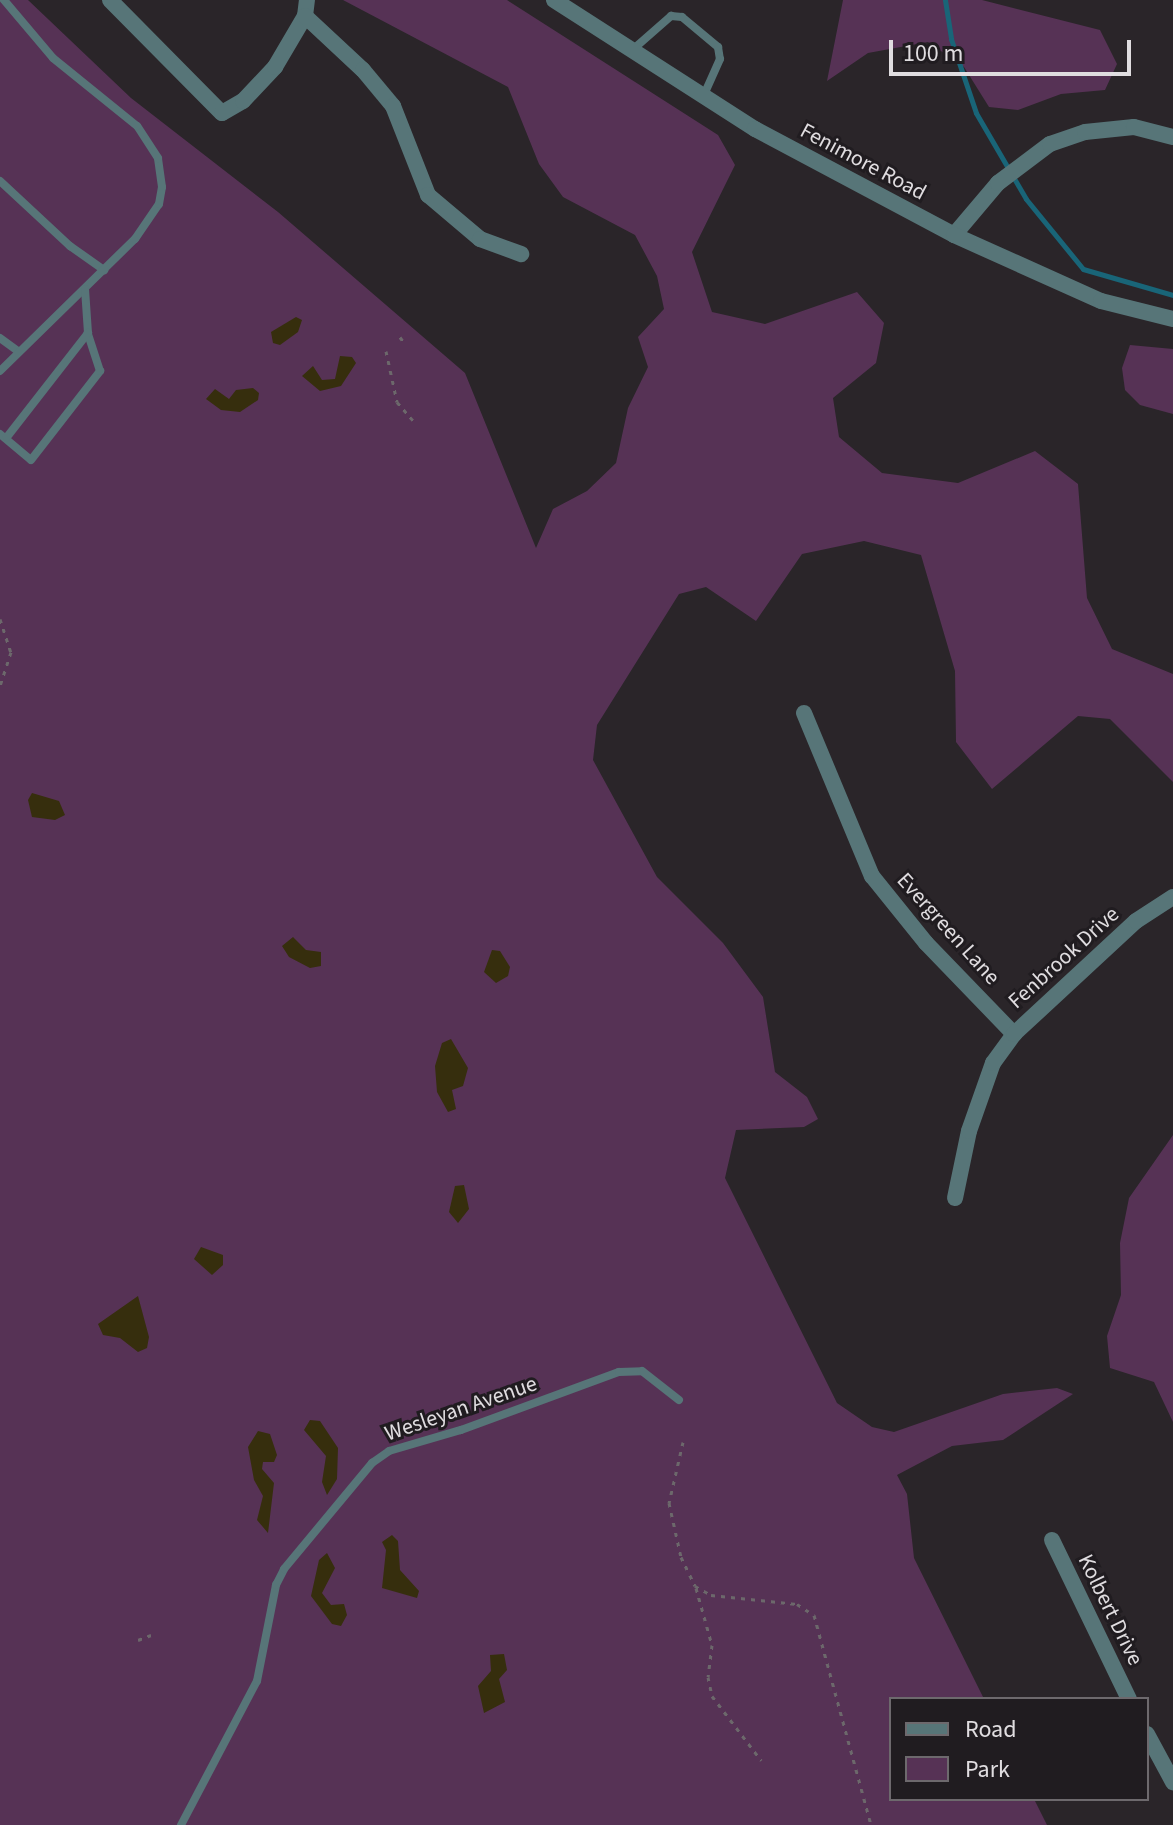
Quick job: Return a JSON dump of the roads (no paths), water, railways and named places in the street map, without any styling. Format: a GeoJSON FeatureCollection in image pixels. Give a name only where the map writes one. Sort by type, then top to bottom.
{"type":"FeatureCollection","features":[{"type":"Feature","properties":{"kind":"street"},"geometry":{"type":"LineString","coordinates":[[110,0],[222,113],[243,101],[275,67],[306,8],[393,106],[428,195],[480,239],[521,254]]}},
{"type":"Feature","properties":{"kind":"street","name":"Fenimore Road"},"geometry":{"type":"LineString","coordinates":[[554,0],[703,97],[954,235],[1101,301],[1173,319]]}},
{"type":"Feature","properties":{"kind":"street"},"geometry":{"type":"LineString","coordinates":[[954,235],[998,183],[1050,144],[1085,132],[1134,127],[1173,137]]}},
{"type":"Feature","properties":{"kind":"street","name":"Evergreen Lane"},"geometry":{"type":"LineString","coordinates":[[804,713],[872,876],[926,943],[1014,1034]]}},
{"type":"Feature","properties":{"kind":"street","name":"Fenbrook Drive"},"geometry":{"type":"LineString","coordinates":[[955,1198],[974,1118],[993,1063],[1014,1034],[1136,921],[1173,897]]}},
{"type":"Feature","properties":{"kind":"street","name":"Kolbert Drive"},"geometry":{"type":"LineString","coordinates":[[1052,1540],[1128,1697]]}},
{"type":"Feature","properties":{"kind":"street"},"geometry":{"type":"LineString","coordinates":[[1149,1738],[1173,1782]]}},
{"type":"Feature","properties":{"kind":"lane"},"geometry":{"type":"LineString","coordinates":[[0,371],[135,239],[159,204],[158,158],[137,126],[53,58],[4,0]]}},
{"type":"Feature","properties":{"kind":"lane"},"geometry":{"type":"LineString","coordinates":[[630,52],[671,16],[682,17],[718,47],[720,59],[703,97]]}},
{"type":"Feature","properties":{"kind":"lane"},"geometry":{"type":"LineString","coordinates":[[3,183],[70,246],[104,270]]}},
{"type":"Feature","properties":{"kind":"lane"},"geometry":{"type":"LineString","coordinates":[[85,289],[88,333],[100,371],[31,460],[4,436],[88,333]]}},
{"type":"Feature","properties":{"kind":"lane"},"geometry":{"type":"LineString","coordinates":[[0,338],[18,351]]}},
{"type":"Feature","properties":{"kind":"lane","name":"Wesleyan Avenue"},"geometry":{"type":"LineString","coordinates":[[181,1825],[257,1681],[276,1585],[284,1569],[372,1463],[389,1451],[461,1430],[619,1372],[642,1371],[679,1400]]}},
{"type":"Feature","properties":{"kind":"waterway"},"geometry":{"type":"LineString","coordinates":[[945,0],[951,39],[976,113],[1026,199],[1083,269],[1173,295]]}}]}
